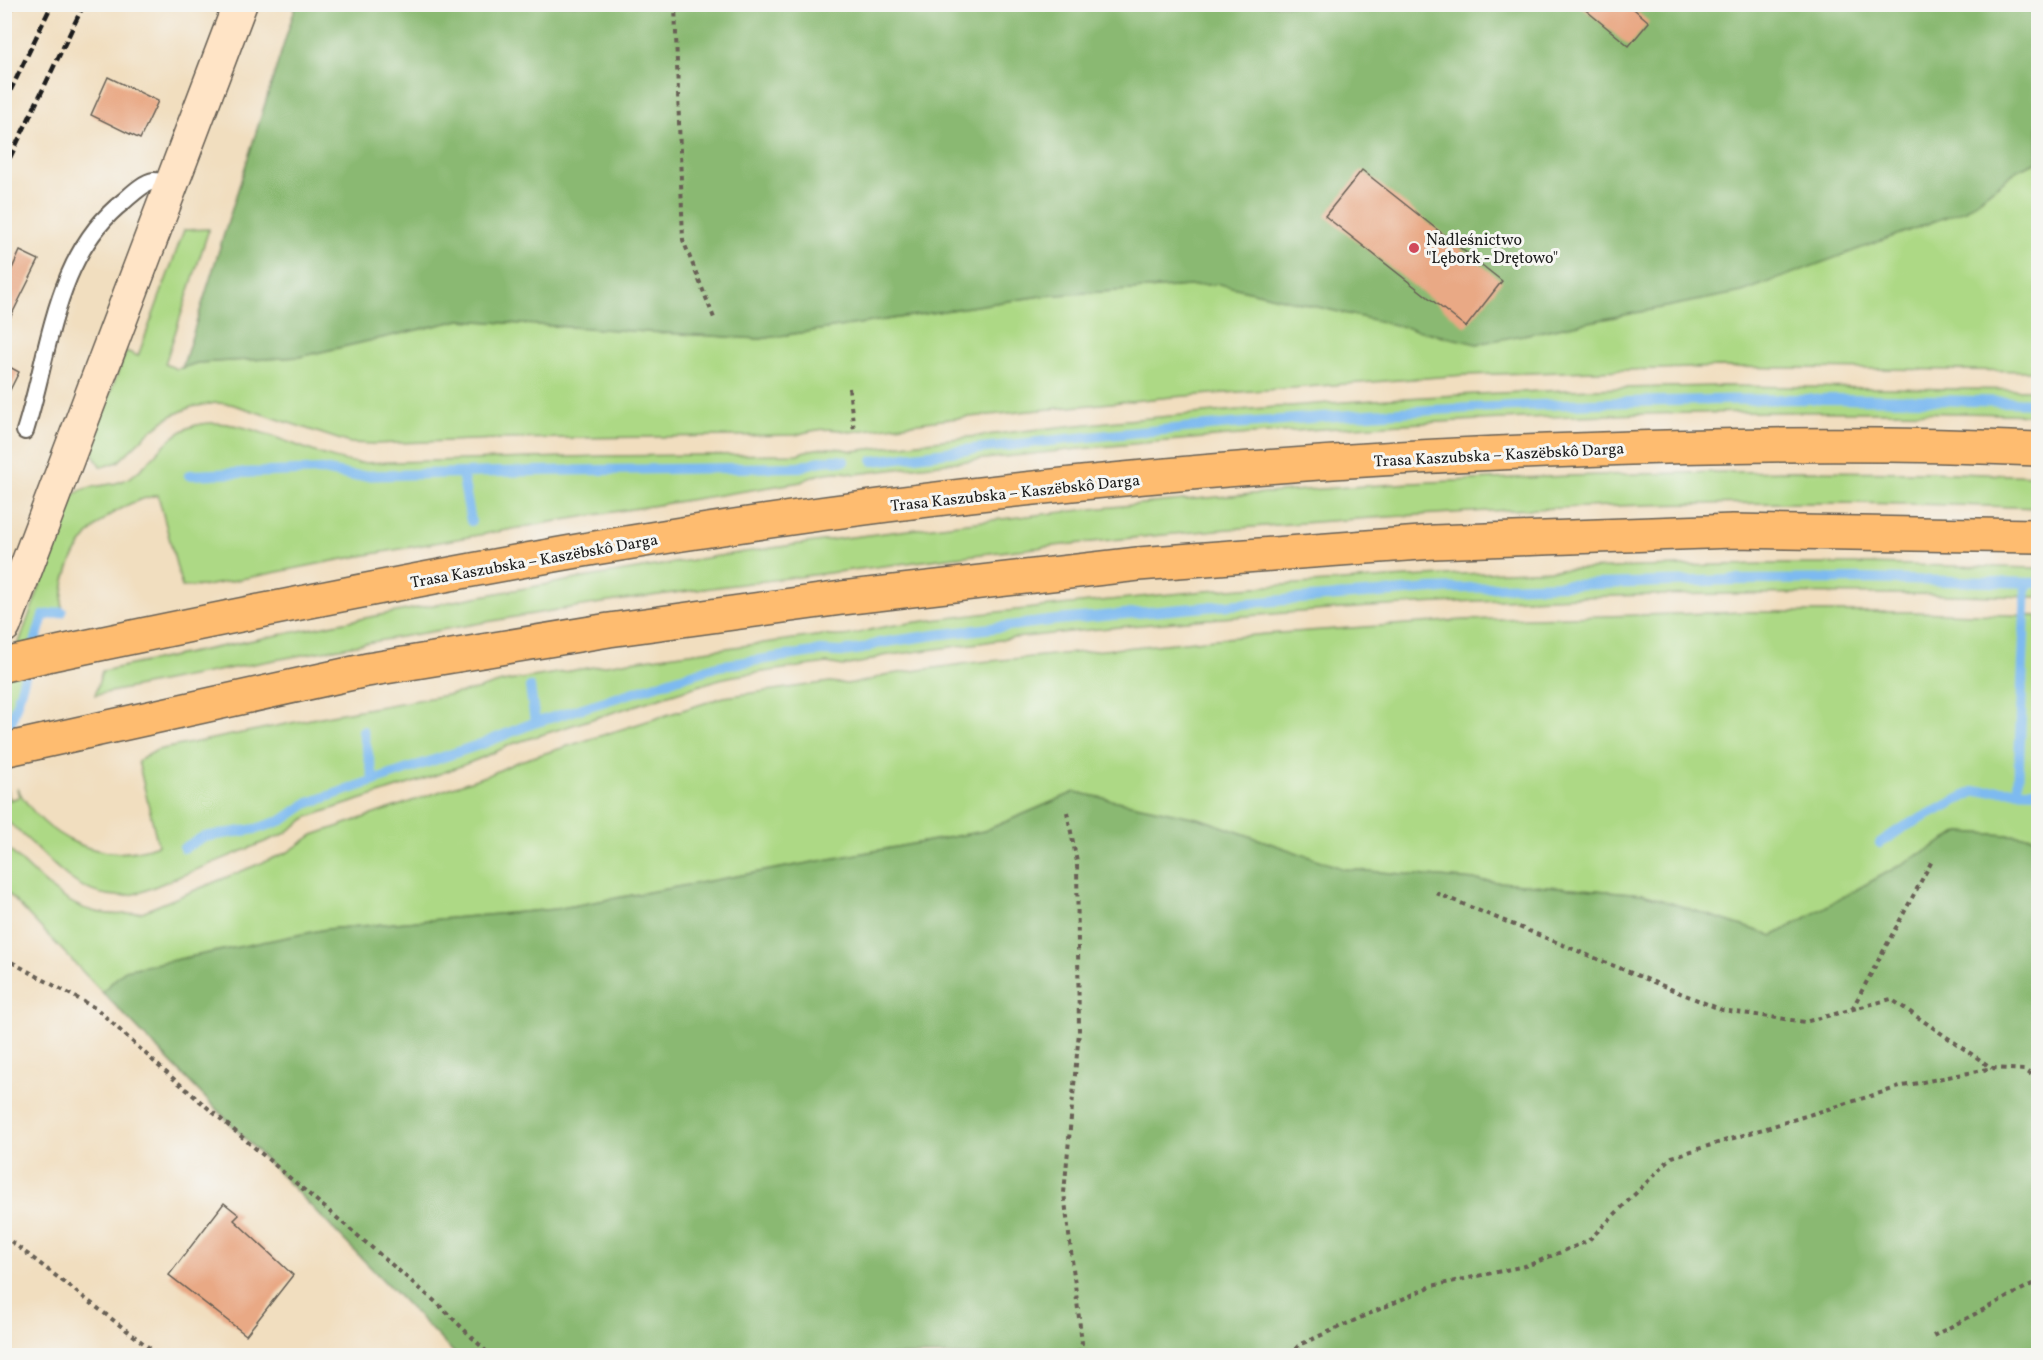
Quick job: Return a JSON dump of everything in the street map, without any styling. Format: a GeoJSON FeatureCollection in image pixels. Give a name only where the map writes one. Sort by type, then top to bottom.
{"type":"FeatureCollection","features":[{"type":"Feature","properties":{"kind":"highway","name":"Trasa Kaszubska – Kaszëbskô Darga"},"geometry":{"type":"LineString","coordinates":[[4,665],[353,591],[597,548],[836,512],[1131,478],[1432,455],[1722,445],[2038,449]]}},
{"type":"Feature","properties":{"kind":"highway"},"geometry":{"type":"LineString","coordinates":[[14,748],[368,670],[597,632],[842,598],[1138,564],[1434,542],[1721,532],[2038,536]]}},
{"type":"Feature","properties":{"kind":"main road"},"geometry":{"type":"LineString","coordinates":[[4,626],[240,4]]}},
{"type":"Feature","properties":{"kind":"lane"},"geometry":{"type":"LineString","coordinates":[[25,431],[42,374],[57,309],[81,251],[94,230],[110,212],[148,183],[155,181],[172,187]]}},
{"type":"Feature","properties":{"kind":"path"},"geometry":{"type":"LineString","coordinates":[[4,25],[14,4]]}},
{"type":"Feature","properties":{"kind":"path"},"geometry":{"type":"LineString","coordinates":[[675,4],[683,240],[714,318]]}},
{"type":"Feature","properties":{"kind":"path"},"geometry":{"type":"LineString","coordinates":[[849,388],[854,431]]}},
{"type":"Feature","properties":{"kind":"path"},"geometry":{"type":"LineString","coordinates":[[1067,812],[1077,862],[1079,1032],[1064,1193],[1082,1343],[1078,1356]]}},
{"type":"Feature","properties":{"kind":"path"},"geometry":{"type":"LineString","coordinates":[[1852,1010],[1933,859]]}},
{"type":"Feature","properties":{"kind":"path"},"geometry":{"type":"LineString","coordinates":[[1436,893],[1722,1010],[1805,1022],[1891,999],[1993,1068]]}},
{"type":"Feature","properties":{"kind":"path"},"geometry":{"type":"LineString","coordinates":[[4,958],[97,1009],[161,1068],[438,1304],[492,1356]]}},
{"type":"Feature","properties":{"kind":"path"},"geometry":{"type":"LineString","coordinates":[[1290,1356],[1299,1345],[1432,1286],[1529,1265],[1588,1241],[1672,1157],[1904,1086],[1993,1068],[2025,1070],[2038,1080]]}},
{"type":"Feature","properties":{"kind":"path"},"geometry":{"type":"LineString","coordinates":[[4,1236],[160,1356]]}},
{"type":"Feature","properties":{"kind":"path"},"geometry":{"type":"LineString","coordinates":[[1933,1336],[2038,1281]]}},
{"type":"Feature","properties":{"kind":"green space"},"geometry":{"type":"Polygon","coordinates":[[[296,5],[2038,5],[2038,161],[2019,169],[1965,210],[1742,292],[1477,344],[1219,284],[1041,296],[760,339],[460,320],[299,357],[197,363],[182,368],[296,5]]]}},
{"type":"Feature","properties":{"kind":"green space"},"geometry":{"type":"Polygon","coordinates":[[[2038,161],[2038,371],[1721,367],[1465,375],[1172,397],[949,419],[850,432],[829,429],[796,435],[498,439],[374,444],[350,443],[231,404],[216,403],[191,407],[171,416],[149,432],[118,462],[101,467],[93,455],[91,443],[126,351],[138,356],[184,230],[209,229],[165,364],[177,369],[197,363],[299,357],[460,320],[760,339],[1041,296],[1219,284],[1478,344],[1965,210],[2019,169],[2038,161]]]}},
{"type":"Feature","properties":{"kind":"green space"},"geometry":{"type":"Polygon","coordinates":[[[1722,386],[2038,390],[2038,415],[1742,412],[1594,415],[1446,422],[1151,442],[856,474],[828,473],[801,482],[563,520],[206,586],[182,587],[158,495],[118,510],[88,536],[76,552],[63,591],[62,613],[44,617],[5,742],[5,681],[73,496],[79,491],[116,483],[132,476],[180,432],[207,423],[227,424],[249,429],[318,453],[360,463],[603,456],[797,454],[818,449],[838,448],[853,451],[1070,426],[1287,406],[1504,393],[1722,386]]]}},
{"type":"Feature","properties":{"kind":"green space"},"geometry":{"type":"Polygon","coordinates":[[[1791,471],[2038,476],[2038,508],[1741,503],[1592,507],[1296,523],[1147,536],[746,583],[604,603],[332,649],[95,695],[102,671],[287,633],[565,581],[844,538],[1112,507],[1314,489],[1534,477],[1791,471]]]}},
{"type":"Feature","properties":{"kind":"green space"},"geometry":{"type":"Polygon","coordinates":[[[1766,564],[2038,568],[2038,597],[1853,594],[1669,595],[1391,606],[1192,620],[1050,634],[882,656],[843,666],[827,663],[734,676],[512,744],[441,773],[308,817],[284,834],[144,891],[121,896],[101,894],[83,887],[51,863],[5,820],[5,791],[7,790],[10,800],[19,797],[17,788],[43,821],[59,834],[77,844],[96,850],[137,851],[158,845],[138,761],[157,750],[331,715],[476,690],[502,682],[630,661],[823,635],[845,636],[890,626],[971,615],[1192,592],[1438,575],[1766,564]]]}},
{"type":"Feature","properties":{"kind":"green space"},"geometry":{"type":"Polygon","coordinates":[[[1748,612],[1913,612],[2038,616],[2038,837],[1960,832],[1773,936],[1643,894],[1344,869],[1201,819],[1075,792],[984,831],[556,909],[327,929],[125,970],[102,992],[5,890],[4,845],[50,887],[81,907],[99,913],[142,912],[288,852],[313,835],[491,774],[517,762],[724,697],[830,682],[846,684],[868,681],[884,675],[970,663],[1266,634],[1464,620],[1748,612]]]}},
{"type":"Feature","properties":{"kind":"green space"},"geometry":{"type":"Polygon","coordinates":[[[1075,792],[1201,819],[1344,869],[1643,894],[1773,936],[1960,832],[2038,837],[2038,1355],[456,1355],[102,992],[125,970],[327,929],[556,909],[984,831],[1075,792]]]}},
{"type":"Feature","properties":{"kind":"building"},"geometry":{"type":"Polygon","coordinates":[[[1585,4],[1628,4],[1649,22],[1629,46],[1582,7],[1585,4]]]}},
{"type":"Feature","properties":{"kind":"building"},"geometry":{"type":"Polygon","coordinates":[[[108,77],[158,101],[140,139],[91,115],[108,77]]]}},
{"type":"Feature","properties":{"kind":"building","name":"Nadleśnictwo \"Lębork - Drętowo\""},"geometry":{"type":"Polygon","coordinates":[[[1362,170],[1502,281],[1466,327],[1325,216],[1362,170]]]}},
{"type":"Feature","properties":{"kind":"building"},"geometry":{"type":"Polygon","coordinates":[[[20,251],[39,260],[4,330],[4,268],[11,271],[20,251]]]}},
{"type":"Feature","properties":{"kind":"building"},"geometry":{"type":"Polygon","coordinates":[[[4,364],[19,372],[4,402],[4,364]]]}},
{"type":"Feature","properties":{"kind":"building"},"geometry":{"type":"Polygon","coordinates":[[[224,1203],[239,1215],[234,1220],[293,1275],[246,1335],[169,1275],[224,1203]]]}},
{"type":"Feature","properties":{"kind":"waterway"},"geometry":{"type":"LineString","coordinates":[[873,461],[1164,430],[1455,409],[1746,399],[2038,403]]}},
{"type":"Feature","properties":{"kind":"waterway"},"geometry":{"type":"LineString","coordinates":[[189,475],[323,470],[353,476],[800,467],[822,461],[844,461]]}},
{"type":"Feature","properties":{"kind":"waterway"},"geometry":{"type":"LineString","coordinates":[[462,473],[471,521]]}},
{"type":"Feature","properties":{"kind":"waterway"},"geometry":{"type":"LineString","coordinates":[[184,848],[203,837],[256,829],[283,820],[306,804],[484,743],[531,724],[718,666],[820,651],[841,652],[862,649],[879,643],[1057,620],[1432,589],[1732,580],[1860,579],[2038,583]]}},
{"type":"Feature","properties":{"kind":"waterway"},"geometry":{"type":"LineString","coordinates":[[2018,791],[2026,583]]}},
{"type":"Feature","properties":{"kind":"waterway"},"geometry":{"type":"LineString","coordinates":[[5,743],[43,616],[62,612]]}},
{"type":"Feature","properties":{"kind":"waterway"},"geometry":{"type":"LineString","coordinates":[[530,687],[535,722]]}},
{"type":"Feature","properties":{"kind":"waterway"},"geometry":{"type":"LineString","coordinates":[[363,731],[374,781]]}},
{"type":"Feature","properties":{"kind":"waterway"},"geometry":{"type":"LineString","coordinates":[[1880,843],[1902,828],[1973,792],[2038,791]]}},
{"type":"Feature","properties":{"kind":"railway"},"geometry":{"type":"LineString","coordinates":[[4,104],[52,4]]}},
{"type":"Feature","properties":{"kind":"railway"},"geometry":{"type":"LineString","coordinates":[[4,170],[84,4]]}},
{"type":"Feature","properties":{"kind":"place","name":"Nadleśnictwo \"Lębork - Drętowo\""},"geometry":{"type":"Point","coordinates":[1414,248]}}]}
